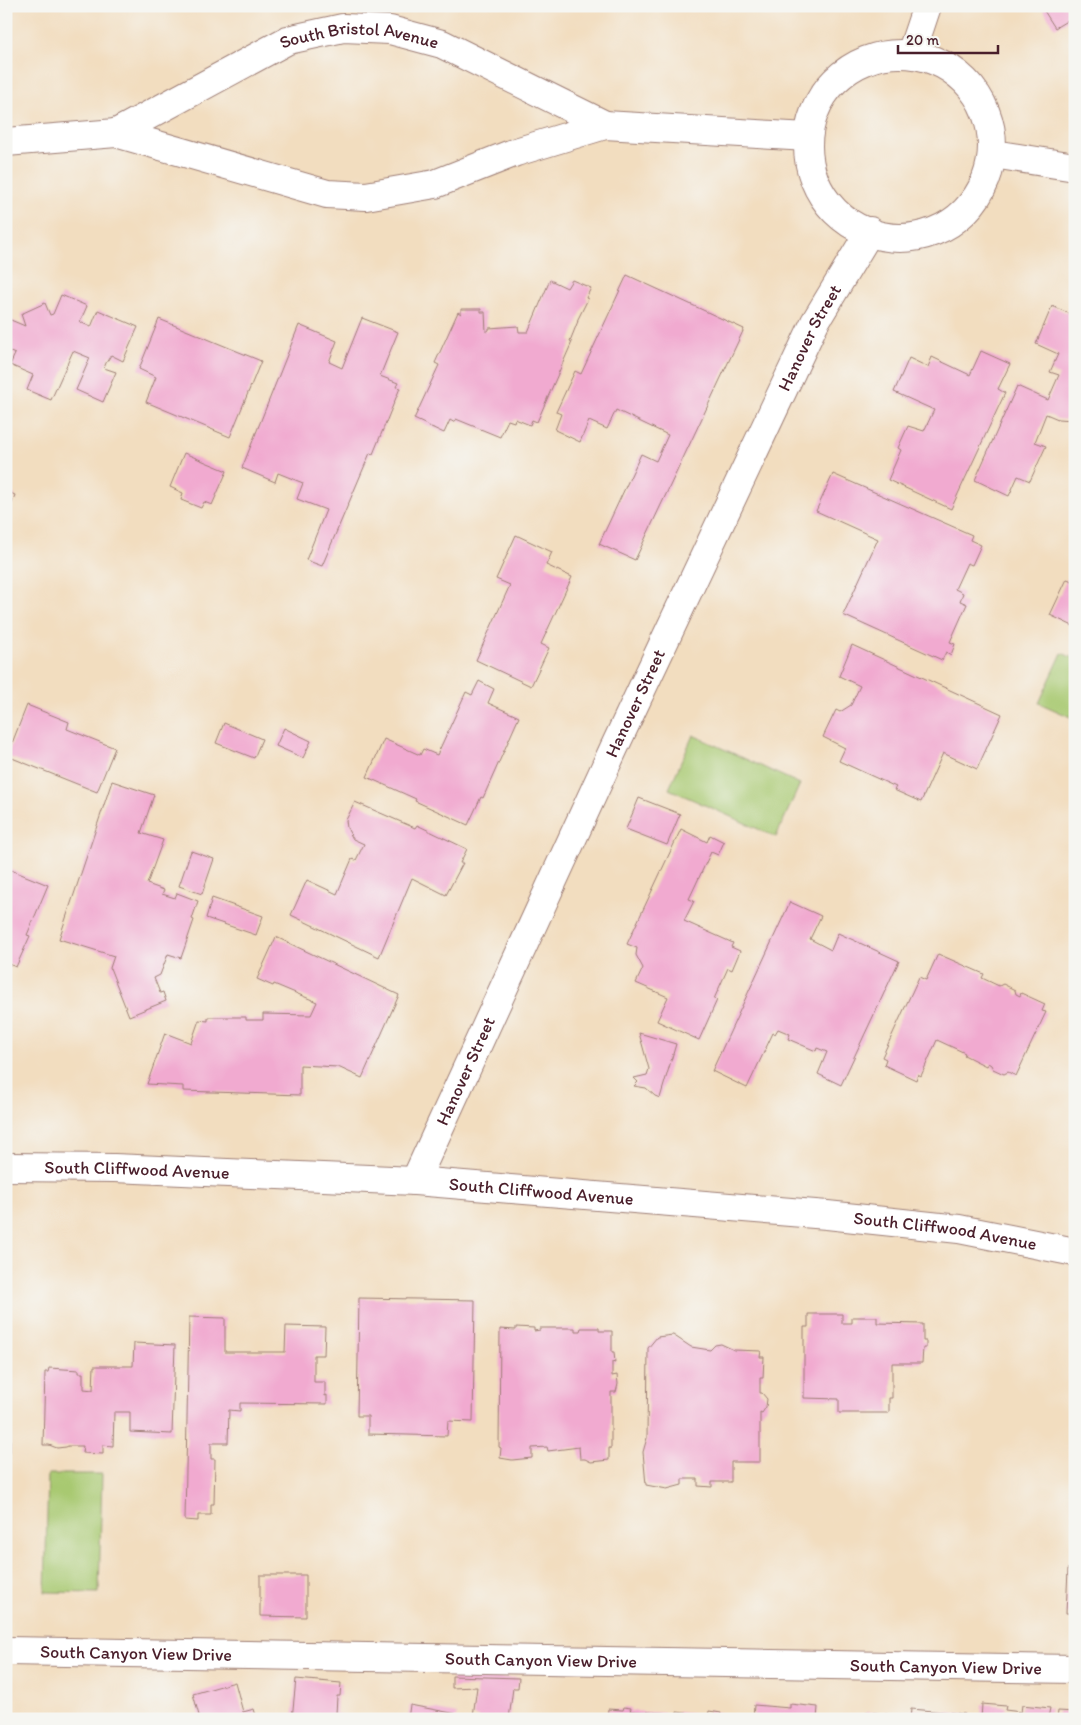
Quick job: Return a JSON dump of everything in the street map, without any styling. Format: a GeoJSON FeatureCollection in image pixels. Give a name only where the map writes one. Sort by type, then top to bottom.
{"type":"FeatureCollection","features":[{"type":"Feature","properties":{"kind":"street"},"geometry":{"type":"LineString","coordinates":[[911,54],[927,6]]}},
{"type":"Feature","properties":{"kind":"street","name":"South Bristol Avenue"},"geometry":{"type":"LineString","coordinates":[[116,133],[288,40],[343,28],[390,30],[442,44],[605,125]]}},
{"type":"Feature","properties":{"kind":"street"},"geometry":{"type":"LineString","coordinates":[[911,54],[935,60],[957,72],[974,90],[986,112],[992,136],[993,154],[982,189],[964,213],[939,230],[910,238],[870,231],[852,225],[832,209],[818,188],[809,163],[808,137],[816,109],[831,84],[854,66],[882,55],[911,54]]}},
{"type":"Feature","properties":{"kind":"street","name":"South Bristol Avenue"},"geometry":{"type":"LineString","coordinates":[[6,142],[116,133],[327,194],[366,196],[435,184],[516,152],[605,125],[808,137]]}},
{"type":"Feature","properties":{"kind":"street"},"geometry":{"type":"LineString","coordinates":[[993,154],[1075,167]]}},
{"type":"Feature","properties":{"kind":"street","name":"Hanover Street"},"geometry":{"type":"LineString","coordinates":[[415,1182],[614,748],[814,322],[870,231]]}},
{"type":"Feature","properties":{"kind":"street","name":"South Cliffwood Avenue"},"geometry":{"type":"LineString","coordinates":[[6,1167],[114,1168],[415,1182],[827,1215],[959,1229],[1075,1252]]}},
{"type":"Feature","properties":{"kind":"street","name":"South Canyon View Drive"},"geometry":{"type":"LineString","coordinates":[[6,1651],[1075,1669]]}},
{"type":"Feature","properties":{"kind":"green space"},"geometry":{"type":"Polygon","coordinates":[[[1062,653],[1075,659],[1075,719],[1039,703],[1062,653]]]}},
{"type":"Feature","properties":{"kind":"green space"},"geometry":{"type":"Polygon","coordinates":[[[693,735],[800,784],[776,837],[669,789],[693,735]]]}},
{"type":"Feature","properties":{"kind":"green space"},"geometry":{"type":"Polygon","coordinates":[[[48,1474],[102,1474],[99,1593],[45,1592],[48,1474]]]}},
{"type":"Feature","properties":{"kind":"building"},"geometry":{"type":"Polygon","coordinates":[[[1041,6],[1075,6],[1075,16],[1055,28],[1041,6]]]}},
{"type":"Feature","properties":{"kind":"building"},"geometry":{"type":"Polygon","coordinates":[[[627,275],[744,329],[635,560],[599,544],[641,454],[656,461],[668,435],[616,410],[607,429],[589,421],[580,442],[555,430],[561,414],[556,412],[575,371],[581,374],[627,275]]]}},
{"type":"Feature","properties":{"kind":"building"},"geometry":{"type":"Polygon","coordinates":[[[550,280],[567,288],[572,280],[591,288],[586,298],[588,299],[577,321],[570,341],[572,342],[537,422],[532,420],[530,425],[515,419],[514,422],[508,420],[500,437],[456,419],[455,423],[450,420],[444,433],[414,419],[439,365],[435,363],[458,312],[461,314],[461,309],[481,309],[481,312],[485,312],[486,332],[489,328],[518,326],[519,332],[528,332],[550,280]]]}},
{"type":"Feature","properties":{"kind":"building"},"geometry":{"type":"Polygon","coordinates":[[[61,295],[87,306],[80,322],[91,327],[98,310],[138,327],[123,361],[111,355],[106,363],[104,368],[116,372],[103,402],[76,390],[90,358],[73,351],[51,400],[27,390],[33,375],[10,365],[15,354],[6,350],[6,318],[25,326],[21,314],[45,303],[50,315],[53,314],[61,295]]]}},
{"type":"Feature","properties":{"kind":"building"},"geometry":{"type":"Polygon","coordinates":[[[1052,306],[1075,316],[1075,420],[1058,419],[1046,414],[1035,442],[1046,446],[1030,481],[1018,476],[1009,496],[975,480],[1017,386],[1048,400],[1059,375],[1050,372],[1058,354],[1036,344],[1052,306]]]}},
{"type":"Feature","properties":{"kind":"building"},"geometry":{"type":"Polygon","coordinates":[[[362,318],[398,332],[380,376],[398,383],[396,387],[400,388],[373,454],[370,453],[322,566],[306,560],[326,510],[297,499],[303,483],[278,473],[275,482],[242,468],[299,325],[337,341],[329,362],[342,368],[362,318]]]}},
{"type":"Feature","properties":{"kind":"building"},"geometry":{"type":"Polygon","coordinates":[[[159,319],[261,361],[230,437],[146,402],[156,377],[139,369],[159,319]]]}},
{"type":"Feature","properties":{"kind":"building"},"geometry":{"type":"Polygon","coordinates":[[[981,351],[1010,364],[998,389],[1005,393],[951,509],[888,480],[901,450],[898,448],[908,426],[924,431],[934,410],[894,392],[909,358],[928,367],[932,357],[970,375],[981,351]]]}},
{"type":"Feature","properties":{"kind":"building"},"geometry":{"type":"Polygon","coordinates":[[[184,453],[227,471],[212,505],[204,502],[201,508],[181,500],[183,493],[170,487],[184,453]]]}},
{"type":"Feature","properties":{"kind":"building"},"geometry":{"type":"Polygon","coordinates":[[[833,474],[972,535],[970,540],[981,545],[972,565],[967,563],[955,589],[963,593],[960,601],[967,604],[950,642],[955,644],[951,655],[946,652],[942,660],[843,615],[878,539],[816,511],[833,474]]]}},
{"type":"Feature","properties":{"kind":"building"},"geometry":{"type":"Polygon","coordinates":[[[6,491],[15,495],[6,518],[6,491]]]}},
{"type":"Feature","properties":{"kind":"building"},"geometry":{"type":"Polygon","coordinates":[[[516,535],[552,552],[546,565],[572,577],[541,644],[549,648],[531,686],[476,660],[510,585],[496,579],[516,535]]]}},
{"type":"Feature","properties":{"kind":"building"},"geometry":{"type":"Polygon","coordinates":[[[1067,579],[1075,582],[1075,627],[1050,615],[1067,579]]]}},
{"type":"Feature","properties":{"kind":"building"},"geometry":{"type":"Polygon","coordinates":[[[852,645],[1002,714],[977,769],[943,753],[921,802],[894,790],[896,787],[839,761],[845,748],[823,737],[836,710],[840,712],[851,705],[860,686],[839,676],[852,645]]]}},
{"type":"Feature","properties":{"kind":"building"},"geometry":{"type":"Polygon","coordinates":[[[479,681],[494,689],[488,703],[519,717],[483,798],[481,797],[468,825],[367,777],[384,739],[420,755],[423,749],[437,755],[466,692],[472,695],[479,681]]]}},
{"type":"Feature","properties":{"kind":"building"},"geometry":{"type":"Polygon","coordinates":[[[27,705],[69,722],[67,729],[115,748],[97,792],[7,756],[27,705]]]}},
{"type":"Feature","properties":{"kind":"building"},"geometry":{"type":"Polygon","coordinates":[[[224,723],[262,739],[254,758],[216,743],[224,723]]]}},
{"type":"Feature","properties":{"kind":"building"},"geometry":{"type":"Polygon","coordinates":[[[284,728],[311,741],[303,758],[276,746],[284,728]]]}},
{"type":"Feature","properties":{"kind":"building"},"geometry":{"type":"Polygon","coordinates":[[[112,781],[154,795],[141,833],[163,840],[147,884],[164,890],[162,894],[175,898],[177,893],[198,901],[192,919],[194,920],[181,958],[168,954],[160,975],[154,978],[160,993],[163,992],[166,1001],[129,1016],[110,968],[114,956],[59,939],[112,781]]]}},
{"type":"Feature","properties":{"kind":"building"},"geometry":{"type":"Polygon","coordinates":[[[639,798],[680,814],[667,845],[626,829],[639,798]]]}},
{"type":"Feature","properties":{"kind":"building"},"geometry":{"type":"Polygon","coordinates":[[[355,802],[415,828],[417,825],[467,849],[460,863],[463,863],[446,895],[412,878],[379,957],[291,915],[307,880],[337,894],[352,859],[356,860],[364,844],[353,839],[347,828],[346,820],[355,802]]]}},
{"type":"Feature","properties":{"kind":"building"},"geometry":{"type":"Polygon","coordinates":[[[681,829],[707,842],[710,835],[724,842],[718,855],[711,852],[689,899],[694,901],[684,921],[733,943],[731,947],[740,951],[732,970],[728,968],[714,999],[717,1000],[699,1040],[657,1021],[668,997],[636,983],[643,968],[636,955],[637,948],[627,944],[681,829]]]}},
{"type":"Feature","properties":{"kind":"building"},"geometry":{"type":"Polygon","coordinates":[[[191,851],[214,859],[202,894],[179,886],[191,851]]]}},
{"type":"Feature","properties":{"kind":"building"},"geometry":{"type":"Polygon","coordinates":[[[6,868],[48,885],[27,935],[30,936],[16,967],[6,963],[6,868]]]}},
{"type":"Feature","properties":{"kind":"building"},"geometry":{"type":"Polygon","coordinates":[[[212,898],[263,916],[256,935],[206,918],[212,898]]]}},
{"type":"Feature","properties":{"kind":"building"},"geometry":{"type":"Polygon","coordinates":[[[790,902],[821,916],[810,939],[831,950],[838,933],[899,961],[841,1085],[818,1074],[827,1052],[817,1048],[816,1051],[788,1039],[790,1034],[778,1029],[775,1034],[773,1033],[747,1088],[712,1071],[790,902]]]}},
{"type":"Feature","properties":{"kind":"building"},"geometry":{"type":"Polygon","coordinates":[[[276,937],[399,995],[362,1078],[338,1067],[300,1065],[300,1095],[183,1091],[183,1086],[147,1084],[165,1033],[191,1043],[199,1020],[208,1021],[208,1017],[246,1017],[246,1020],[263,1020],[263,1014],[311,1015],[317,1002],[257,979],[276,937]]]}},
{"type":"Feature","properties":{"kind":"building"},"geometry":{"type":"Polygon","coordinates":[[[938,954],[984,974],[982,978],[999,986],[1003,984],[1015,990],[1016,994],[1020,996],[1021,993],[1045,1004],[1042,1011],[1046,1012],[1016,1076],[1008,1072],[1004,1074],[993,1069],[988,1063],[986,1066],[964,1055],[965,1053],[937,1040],[921,1076],[918,1074],[916,1080],[884,1065],[886,1059],[882,1057],[919,977],[926,980],[938,954]]]}},
{"type":"Feature","properties":{"kind":"building"},"geometry":{"type":"Polygon","coordinates":[[[639,1033],[676,1044],[660,1098],[646,1088],[634,1086],[638,1082],[634,1078],[647,1075],[649,1069],[639,1033]]]}},
{"type":"Feature","properties":{"kind":"building"},"geometry":{"type":"Polygon","coordinates":[[[359,1298],[475,1300],[473,1422],[448,1421],[447,1436],[368,1434],[368,1416],[357,1416],[359,1298]]]}},
{"type":"Feature","properties":{"kind":"building"},"geometry":{"type":"Polygon","coordinates":[[[808,1314],[842,1314],[842,1323],[852,1323],[852,1317],[877,1317],[877,1323],[923,1324],[923,1341],[926,1341],[926,1348],[923,1348],[922,1363],[892,1363],[892,1398],[889,1398],[889,1413],[839,1413],[839,1399],[804,1398],[804,1327],[808,1327],[808,1314]]]}},
{"type":"Feature","properties":{"kind":"building"},"geometry":{"type":"Polygon","coordinates":[[[189,1317],[225,1318],[225,1352],[285,1352],[286,1326],[325,1327],[324,1355],[314,1355],[314,1382],[325,1382],[327,1404],[240,1403],[240,1411],[229,1410],[228,1443],[211,1443],[211,1459],[215,1459],[214,1504],[211,1504],[211,1515],[198,1515],[198,1521],[185,1520],[189,1317]]]}},
{"type":"Feature","properties":{"kind":"building"},"geometry":{"type":"Polygon","coordinates":[[[516,1327],[534,1328],[534,1331],[540,1330],[540,1328],[575,1328],[575,1331],[580,1331],[581,1328],[599,1328],[599,1331],[612,1331],[612,1352],[614,1352],[615,1363],[612,1362],[612,1376],[617,1375],[618,1384],[616,1392],[611,1392],[611,1448],[609,1448],[609,1460],[591,1462],[580,1459],[579,1447],[548,1451],[547,1447],[532,1448],[532,1458],[512,1460],[500,1458],[500,1329],[516,1330],[516,1327]]]}},
{"type":"Feature","properties":{"kind":"building"},"geometry":{"type":"Polygon","coordinates":[[[673,1335],[691,1347],[710,1350],[715,1345],[721,1344],[734,1350],[761,1351],[760,1357],[764,1357],[763,1378],[760,1378],[760,1393],[767,1399],[766,1407],[762,1413],[760,1412],[760,1462],[731,1462],[731,1482],[712,1482],[712,1487],[698,1486],[698,1479],[682,1479],[682,1485],[667,1489],[646,1485],[643,1452],[647,1438],[648,1348],[657,1337],[673,1335]]]}},
{"type":"Feature","properties":{"kind":"building"},"geometry":{"type":"Polygon","coordinates":[[[134,1343],[175,1345],[172,1434],[130,1432],[130,1412],[114,1412],[113,1446],[103,1445],[103,1454],[82,1453],[83,1446],[57,1448],[43,1445],[45,1372],[48,1372],[49,1368],[79,1370],[79,1373],[83,1373],[84,1389],[93,1390],[94,1366],[133,1366],[134,1343]]]}},
{"type":"Feature","properties":{"kind":"building"},"geometry":{"type":"Polygon","coordinates":[[[6,1405],[10,1405],[10,1452],[6,1452],[6,1405]]]}},
{"type":"Feature","properties":{"kind":"building"},"geometry":{"type":"Polygon","coordinates":[[[1068,1569],[1075,1569],[1075,1613],[1066,1613],[1068,1569]]]}},
{"type":"Feature","properties":{"kind":"building"},"geometry":{"type":"Polygon","coordinates":[[[260,1575],[306,1575],[306,1617],[260,1616],[260,1575]]]}},
{"type":"Feature","properties":{"kind":"building"},"geometry":{"type":"Polygon","coordinates":[[[452,1676],[519,1678],[518,1688],[513,1688],[509,1719],[478,1719],[478,1717],[473,1716],[477,1687],[452,1688],[452,1676]]]}},
{"type":"Feature","properties":{"kind":"building"},"geometry":{"type":"Polygon","coordinates":[[[296,1679],[341,1683],[340,1696],[337,1696],[336,1714],[340,1714],[340,1719],[292,1719],[296,1679]]]}},
{"type":"Feature","properties":{"kind":"building"},"geometry":{"type":"Polygon","coordinates":[[[235,1682],[243,1712],[254,1709],[257,1719],[200,1719],[193,1694],[235,1682]]]}},
{"type":"Feature","properties":{"kind":"building"},"geometry":{"type":"Polygon","coordinates":[[[790,1704],[818,1707],[817,1719],[753,1719],[754,1705],[790,1708],[790,1704]]]}},
{"type":"Feature","properties":{"kind":"building"},"geometry":{"type":"Polygon","coordinates":[[[982,1704],[1006,1706],[1005,1710],[1021,1712],[1022,1705],[1050,1708],[1048,1718],[1043,1719],[981,1719],[982,1704]]]}},
{"type":"Feature","properties":{"kind":"building"},"geometry":{"type":"Polygon","coordinates":[[[410,1705],[457,1714],[456,1719],[408,1719],[410,1705]]]}},
{"type":"Feature","properties":{"kind":"building"},"geometry":{"type":"Polygon","coordinates":[[[624,1707],[631,1708],[630,1711],[665,1713],[664,1719],[607,1719],[608,1709],[623,1710],[624,1707]]]}},
{"type":"Feature","properties":{"kind":"building"},"geometry":{"type":"Polygon","coordinates":[[[911,1709],[965,1714],[964,1719],[910,1719],[911,1709]]]}},
{"type":"Feature","properties":{"kind":"building"},"geometry":{"type":"Polygon","coordinates":[[[709,1711],[721,1713],[720,1716],[734,1717],[734,1719],[677,1719],[677,1712],[708,1716],[709,1711]]]}},
{"type":"Feature","properties":{"kind":"building"},"geometry":{"type":"Polygon","coordinates":[[[1058,1711],[1075,1712],[1075,1719],[1057,1719],[1058,1711]]]}},
{"type":"Feature","properties":{"kind":"building"},"geometry":{"type":"Polygon","coordinates":[[[866,1712],[893,1715],[893,1719],[866,1719],[866,1712]]]}}]}
